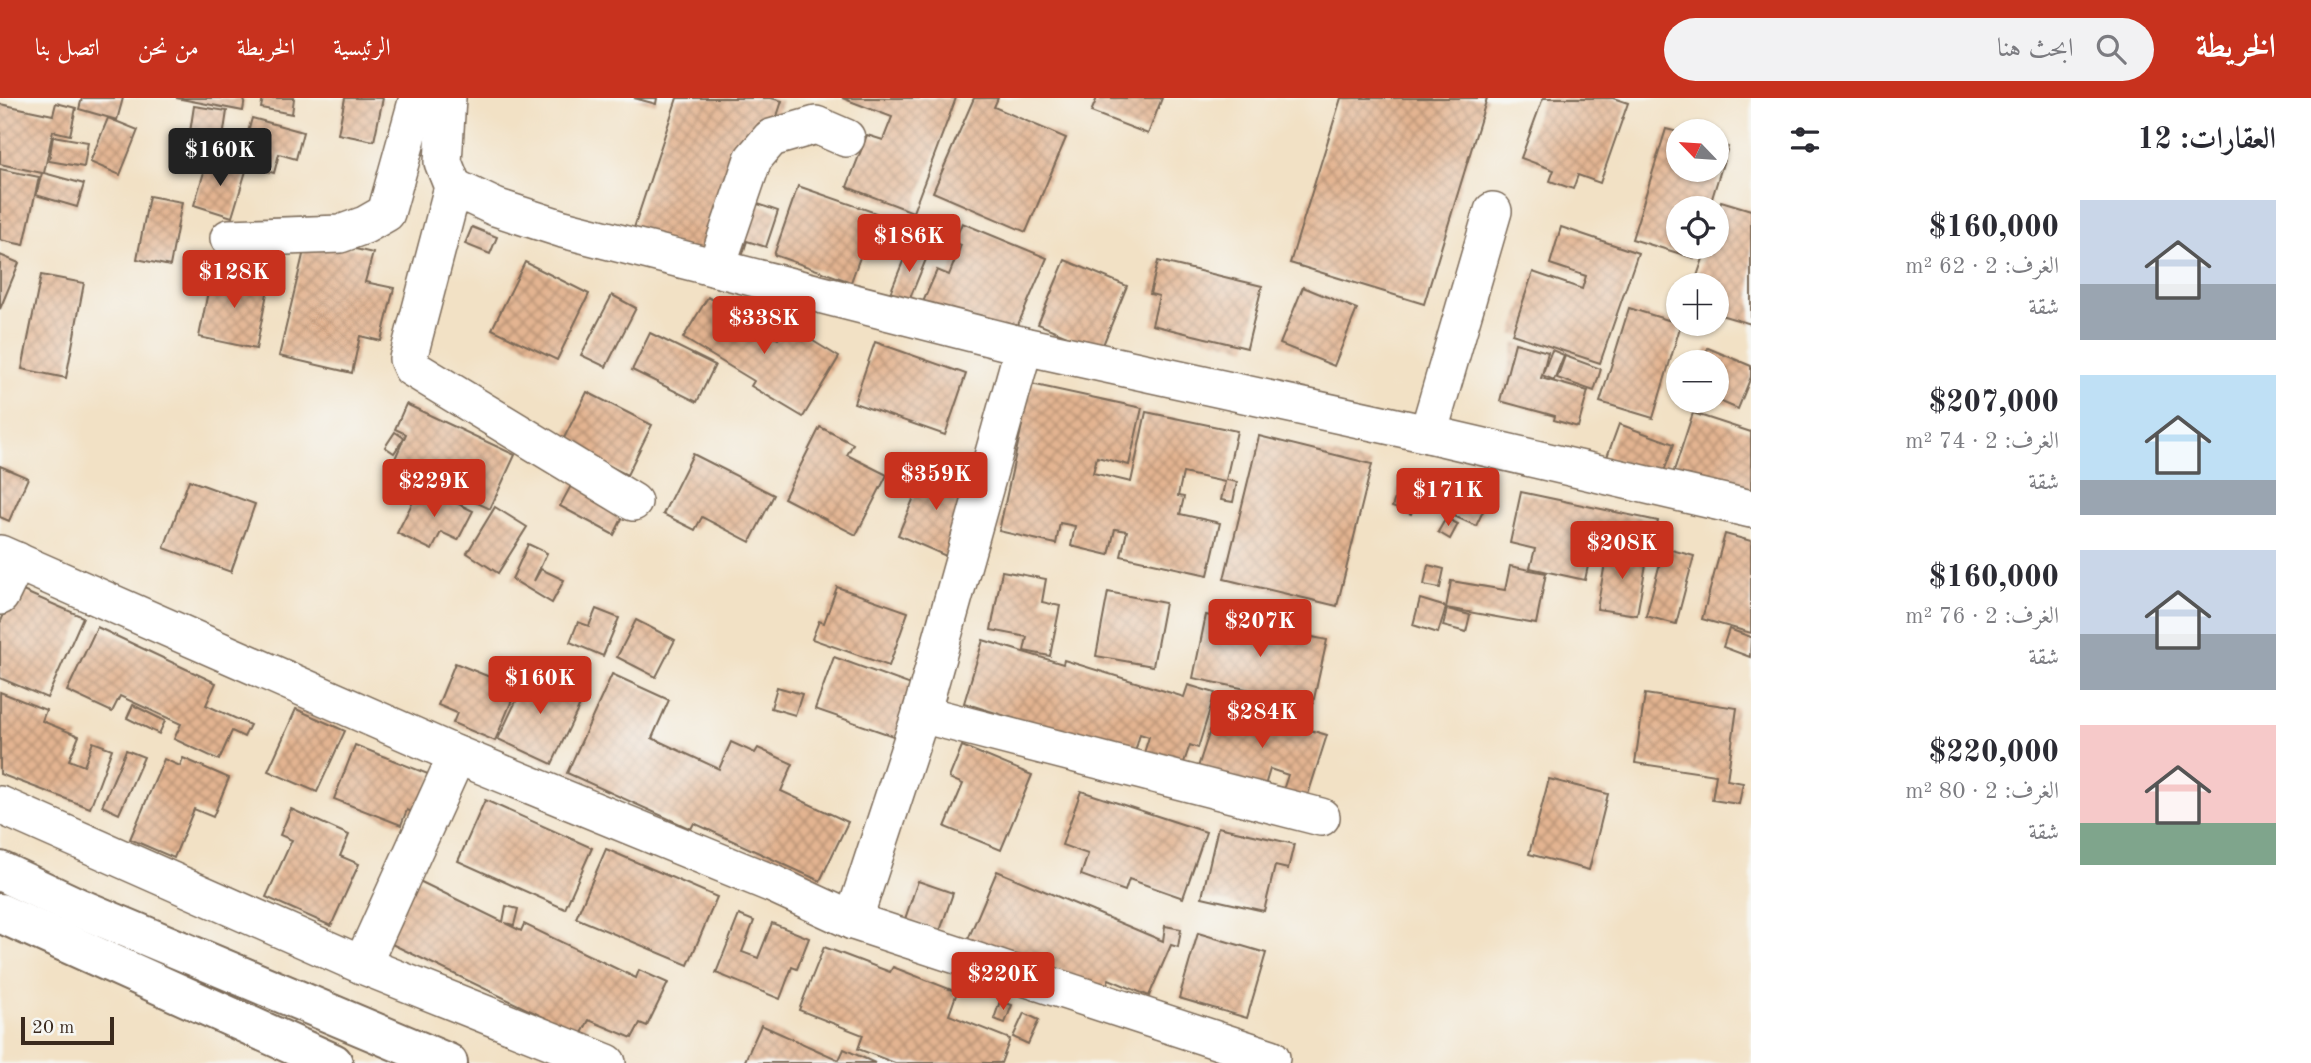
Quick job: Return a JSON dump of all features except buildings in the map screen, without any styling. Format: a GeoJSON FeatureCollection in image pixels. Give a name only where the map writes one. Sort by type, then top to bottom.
{"type":"FeatureCollection","features":[{"type":"Feature","properties":{"kind":"highway"},"geometry":{"type":"LineString","coordinates":[[0,872],[448,1063]]}},
{"type":"Feature","properties":{"kind":"highway"},"geometry":{"type":"LineString","coordinates":[[0,914],[333,1063]]}},
{"type":"Feature","properties":{"kind":"street"},"geometry":{"type":"LineString","coordinates":[[229,238],[340,234],[365,225],[386,213],[418,98]]}},
{"type":"Feature","properties":{"kind":"street"},"geometry":{"type":"LineString","coordinates":[[447,98],[443,162],[453,187],[408,359],[412,368],[633,502]]}},
{"type":"Feature","properties":{"kind":"street"},"geometry":{"type":"LineString","coordinates":[[716,268],[753,159],[771,138],[816,125],[846,138]]}},
{"type":"Feature","properties":{"kind":"street"},"geometry":{"type":"LineString","coordinates":[[453,187],[495,207],[563,229],[1024,346],[1428,434],[1751,509]]}},
{"type":"Feature","properties":{"kind":"street"},"geometry":{"type":"LineString","coordinates":[[1428,434],[1493,211]]}},
{"type":"Feature","properties":{"kind":"street"},"geometry":{"type":"LineString","coordinates":[[853,921],[921,714],[1024,346]]}},
{"type":"Feature","properties":{"kind":"street"},"geometry":{"type":"LineString","coordinates":[[0,596],[8,558],[457,755],[773,884],[853,921],[1271,1058]]}},
{"type":"Feature","properties":{"kind":"street"},"geometry":{"type":"LineString","coordinates":[[921,714],[1321,817]]}},
{"type":"Feature","properties":{"kind":"street"},"geometry":{"type":"LineString","coordinates":[[362,965],[457,755]]}},
{"type":"Feature","properties":{"kind":"street"},"geometry":{"type":"LineString","coordinates":[[0,804],[362,965],[607,1063]]}}]}
